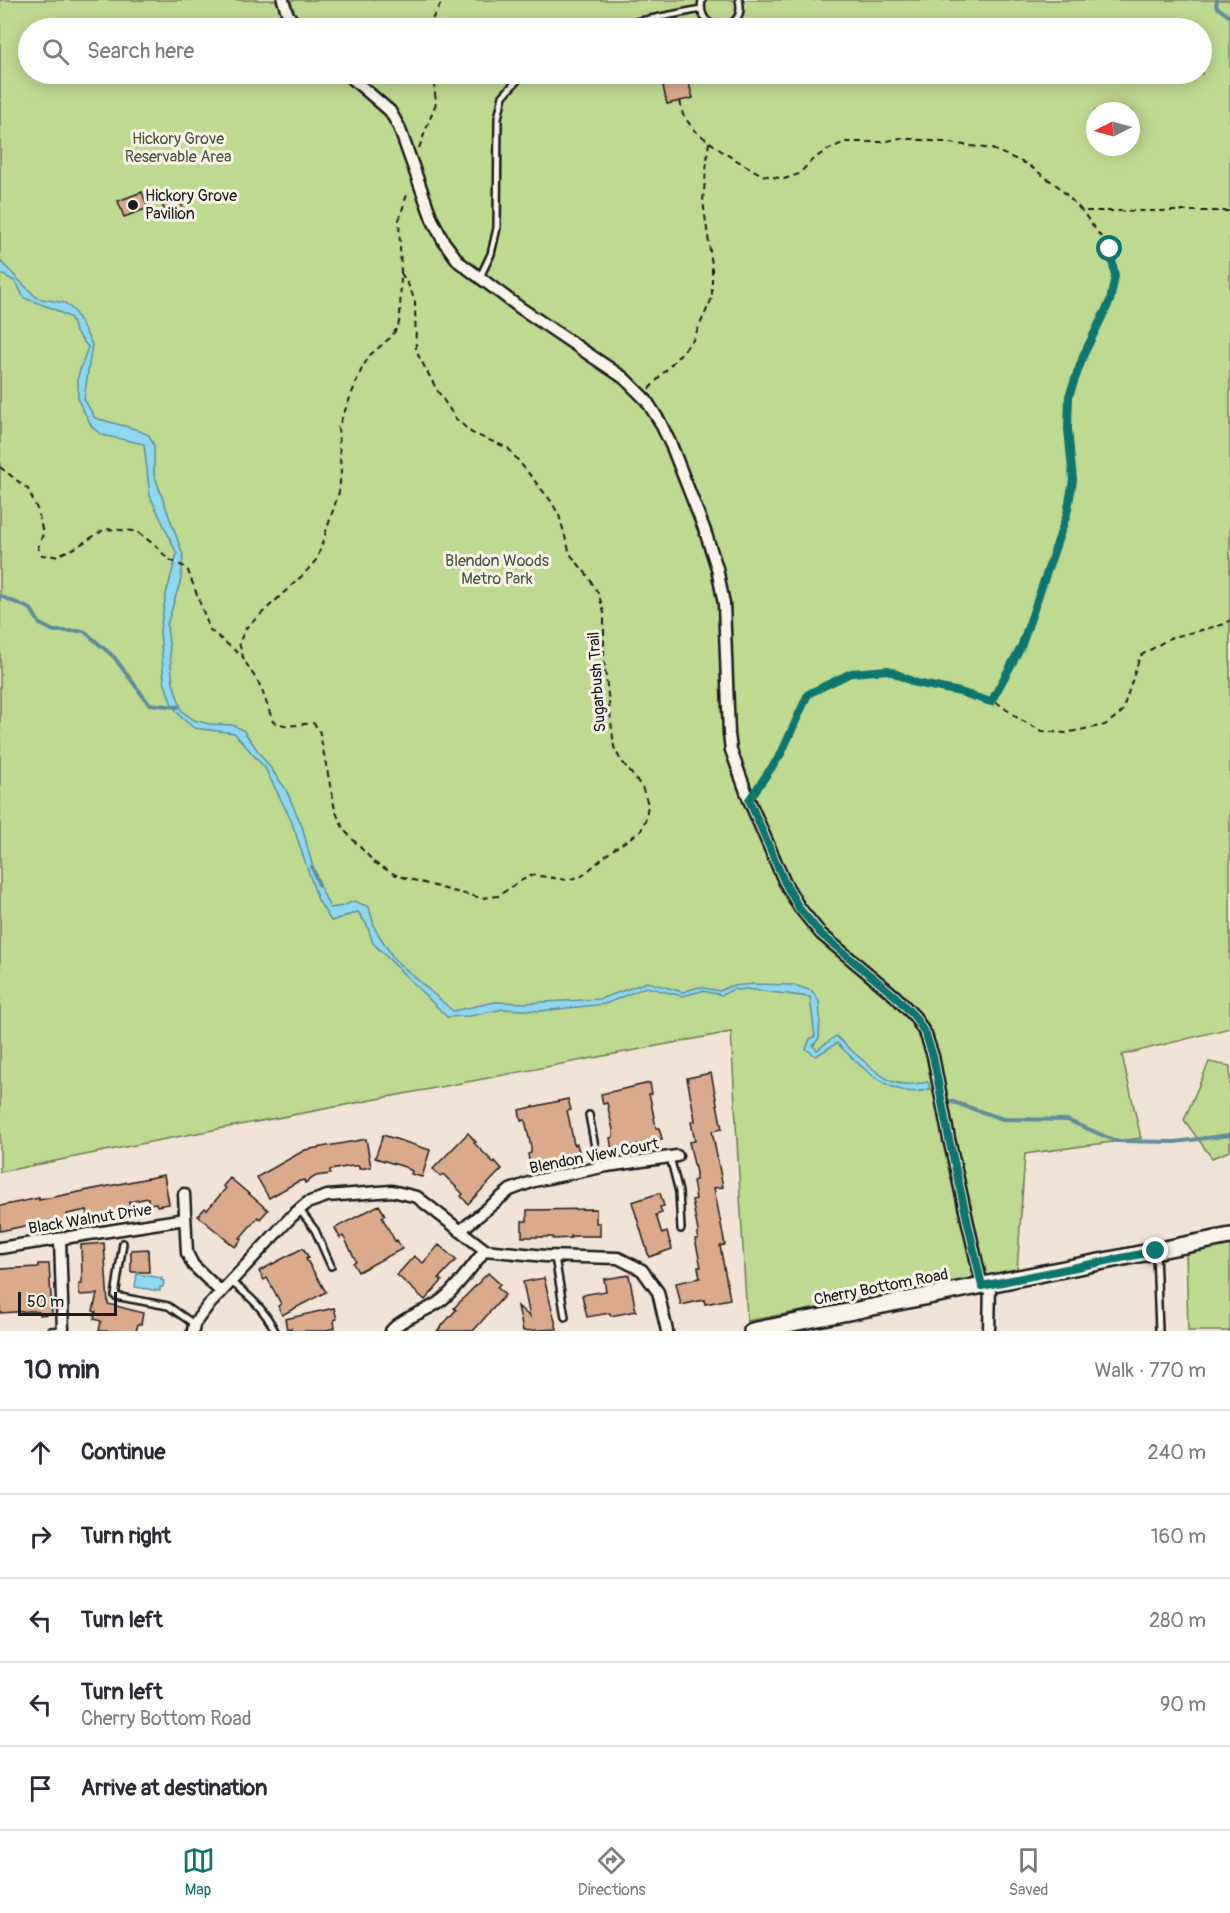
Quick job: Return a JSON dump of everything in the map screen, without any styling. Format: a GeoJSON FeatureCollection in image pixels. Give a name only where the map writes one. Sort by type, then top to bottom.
{"type":"FeatureCollection","features":[{"type":"Feature","properties":{"kind":"main road","name":"Cherry Bottom Road"},"geometry":{"type":"LineString","coordinates":[[752,1331],[1230,1236]]}},
{"type":"Feature","properties":{"kind":"street"},"geometry":{"type":"LineString","coordinates":[[283,0],[291,18]]}},
{"type":"Feature","properties":{"kind":"street"},"geometry":{"type":"LineString","coordinates":[[359,84],[390,111],[399,127],[432,219],[444,242],[459,262],[479,279],[624,378],[643,396],[660,422],[705,531],[717,568],[724,604],[731,750],[749,800],[784,881],[799,908],[821,934],[895,996],[915,1017],[926,1035],[933,1056],[949,1139],[986,1285],[989,1331]]}},
{"type":"Feature","properties":{"kind":"street","name":"Blendon View Court"},"geometry":{"type":"LineString","coordinates":[[460,1232],[510,1190],[534,1181],[674,1156]]}},
{"type":"Feature","properties":{"kind":"street"},"geometry":{"type":"LineString","coordinates":[[193,1327],[221,1292],[307,1203],[327,1196],[392,1191],[417,1197],[485,1250],[555,1257],[618,1258],[642,1270],[658,1292],[667,1331]]}},
{"type":"Feature","properties":{"kind":"street"},"geometry":{"type":"LineString","coordinates":[[184,1194],[187,1252],[193,1265],[221,1292]]}},
{"type":"Feature","properties":{"kind":"street","name":"Black Walnut Drive"},"geometry":{"type":"LineString","coordinates":[[0,1248],[185,1218]]}},
{"type":"Feature","properties":{"kind":"street"},"geometry":{"type":"LineString","coordinates":[[60,1239],[63,1331]]}},
{"type":"Feature","properties":{"kind":"street"},"geometry":{"type":"LineString","coordinates":[[391,1331],[398,1323],[440,1301],[485,1250]]}},
{"type":"Feature","properties":{"kind":"lane"},"geometry":{"type":"LineString","coordinates":[[702,0],[701,9],[705,18]]}},
{"type":"Feature","properties":{"kind":"lane"},"geometry":{"type":"LineString","coordinates":[[738,18],[739,0]]}},
{"type":"Feature","properties":{"kind":"lane"},"geometry":{"type":"LineString","coordinates":[[656,18],[701,9]]}},
{"type":"Feature","properties":{"kind":"lane"},"geometry":{"type":"LineString","coordinates":[[479,279],[490,254],[497,228],[498,118],[503,96],[514,84]]}},
{"type":"Feature","properties":{"kind":"lane"},"geometry":{"type":"LineString","coordinates":[[589,1115],[599,1168]]}},
{"type":"Feature","properties":{"kind":"lane"},"geometry":{"type":"LineString","coordinates":[[674,1156],[681,1229]]}},
{"type":"Feature","properties":{"kind":"lane"},"geometry":{"type":"LineString","coordinates":[[299,1209],[315,1230],[330,1266]]}},
{"type":"Feature","properties":{"kind":"lane"},"geometry":{"type":"LineString","coordinates":[[123,1243],[115,1296],[168,1306],[193,1327]]}},
{"type":"Feature","properties":{"kind":"lane"},"geometry":{"type":"LineString","coordinates":[[1156,1251],[1159,1331]]}},
{"type":"Feature","properties":{"kind":"lane"},"geometry":{"type":"LineString","coordinates":[[555,1257],[565,1317]]}},
{"type":"Feature","properties":{"kind":"lane"},"geometry":{"type":"LineString","coordinates":[[231,1282],[261,1307],[275,1331]]}},
{"type":"Feature","properties":{"kind":"lane"},"geometry":{"type":"LineString","coordinates":[[50,1331],[63,1331]]}},
{"type":"Feature","properties":{"kind":"path"},"geometry":{"type":"LineString","coordinates":[[433,18],[443,0]]}},
{"type":"Feature","properties":{"kind":"path"},"geometry":{"type":"LineString","coordinates":[[680,101],[683,115],[694,130],[724,153],[762,174],[784,179],[799,174],[825,151],[845,142],[883,142],[900,138],[992,149],[1027,164],[1059,187],[1082,211],[1110,249],[1115,276],[1110,301],[1084,354],[1069,396],[1068,429],[1073,480],[1067,514],[1021,647],[991,702]]}},
{"type":"Feature","properties":{"kind":"path"},"geometry":{"type":"LineString","coordinates":[[643,396],[693,340],[712,298],[712,265],[703,201],[709,141]]}},
{"type":"Feature","properties":{"kind":"path"},"geometry":{"type":"LineString","coordinates":[[1082,211],[1230,211]]}},
{"type":"Feature","properties":{"kind":"path","name":"Sugarbush Trail"},"geometry":{"type":"LineString","coordinates":[[401,273],[415,302],[416,351],[437,390],[456,419],[472,433],[508,448],[551,501],[559,515],[570,554],[599,594],[604,613],[604,660],[614,747],[620,759],[642,787],[648,804],[641,831],[611,851],[582,876],[567,880],[533,875],[519,881],[498,896],[482,898],[396,874],[375,863],[344,830],[335,810],[319,729],[313,723],[288,726],[273,722],[261,687],[243,657],[239,643],[246,628],[317,560],[339,492],[341,472],[338,428],[362,368],[370,355],[390,338],[398,327],[401,273]]}},
{"type":"Feature","properties":{"kind":"path"},"geometry":{"type":"LineString","coordinates":[[0,467],[28,489],[38,511],[43,534],[38,548],[42,555],[55,556],[75,548],[105,529],[136,531],[156,546],[168,559],[187,568],[210,630],[243,657]]}},
{"type":"Feature","properties":{"kind":"path"},"geometry":{"type":"LineString","coordinates":[[749,800],[781,754],[808,694],[851,673],[888,670],[916,683],[960,692],[999,704],[1019,719],[1042,731],[1065,733],[1105,725],[1122,712],[1140,656],[1170,638],[1226,624],[1230,620]]}},
{"type":"Feature","properties":{"kind":"green space","name":"Blendon Woods Metro Park"},"geometry":{"type":"Polygon","coordinates":[[[0,0],[1230,0],[1230,1028],[1122,1055],[1141,1138],[1025,1154],[1017,1271],[747,1321],[731,1032],[0,1172],[0,0]]]}},
{"type":"Feature","properties":{"kind":"green space"},"geometry":{"type":"Polygon","coordinates":[[[1209,1062],[1230,1066],[1230,1151],[1212,1158],[1184,1120],[1209,1062]]]}},
{"type":"Feature","properties":{"kind":"green space"},"geometry":{"type":"Polygon","coordinates":[[[1230,1240],[1230,1331],[1188,1331],[1186,1251],[1230,1240]]]}},
{"type":"Feature","properties":{"kind":"water"},"geometry":{"type":"Polygon","coordinates":[[[0,261],[37,298],[65,303],[74,311],[92,344],[84,399],[95,418],[149,435],[154,446],[154,474],[183,555],[181,579],[167,625],[173,683],[182,711],[194,720],[209,724],[233,725],[243,730],[285,788],[302,826],[315,876],[330,908],[354,901],[369,907],[375,929],[394,959],[453,1011],[495,1002],[526,1003],[600,999],[647,982],[683,992],[699,987],[720,991],[730,986],[794,985],[812,991],[819,1001],[819,1038],[813,1046],[817,1050],[836,1036],[870,1067],[891,1081],[905,1084],[928,1082],[930,1089],[916,1092],[903,1091],[890,1086],[878,1080],[837,1043],[816,1056],[806,1049],[810,1039],[815,1036],[810,997],[746,989],[734,989],[722,995],[702,991],[682,996],[646,987],[605,1004],[541,1011],[503,1009],[470,1016],[447,1017],[373,943],[367,925],[358,912],[331,921],[318,900],[291,820],[265,768],[234,733],[194,728],[172,705],[164,681],[160,631],[166,594],[177,554],[150,496],[144,444],[102,435],[92,427],[78,400],[78,376],[88,347],[75,331],[71,318],[24,298],[16,282],[0,273],[0,261]]]}},
{"type":"Feature","properties":{"kind":"water"},"geometry":{"type":"Polygon","coordinates":[[[137,1274],[162,1278],[163,1287],[160,1287],[160,1291],[135,1287],[137,1274]]]}},
{"type":"Feature","properties":{"kind":"building"},"geometry":{"type":"Polygon","coordinates":[[[689,84],[693,98],[667,104],[663,86],[689,84]]]}},
{"type":"Feature","properties":{"kind":"building","name":"Hickory Grove Pavilion"},"geometry":{"type":"Polygon","coordinates":[[[142,192],[148,208],[124,217],[118,201],[142,192]]]}},
{"type":"Feature","properties":{"kind":"building"},"geometry":{"type":"Polygon","coordinates":[[[177,193],[183,208],[166,214],[160,199],[177,193]]]}},
{"type":"Feature","properties":{"kind":"building"},"geometry":{"type":"Polygon","coordinates":[[[711,1073],[722,1129],[712,1131],[723,1187],[714,1188],[725,1245],[720,1246],[730,1299],[705,1304],[704,1300],[681,1305],[676,1283],[700,1278],[698,1267],[701,1267],[695,1239],[698,1239],[698,1231],[692,1200],[696,1199],[693,1181],[696,1180],[696,1173],[689,1142],[695,1141],[691,1122],[695,1121],[687,1078],[711,1073]]]}},
{"type":"Feature","properties":{"kind":"building"},"geometry":{"type":"Polygon","coordinates":[[[650,1083],[652,1094],[649,1094],[656,1128],[659,1128],[662,1139],[612,1150],[610,1138],[613,1137],[613,1130],[607,1103],[603,1104],[601,1094],[650,1083]]]}},
{"type":"Feature","properties":{"kind":"building"},"geometry":{"type":"Polygon","coordinates":[[[568,1099],[571,1110],[567,1111],[574,1145],[577,1144],[580,1155],[530,1166],[528,1154],[531,1153],[531,1147],[525,1120],[521,1121],[519,1110],[568,1099]]]}},
{"type":"Feature","properties":{"kind":"building"},"geometry":{"type":"Polygon","coordinates":[[[468,1133],[476,1142],[474,1143],[502,1169],[468,1204],[461,1196],[463,1194],[443,1174],[440,1176],[433,1169],[468,1133]]]}},
{"type":"Feature","properties":{"kind":"building"},"geometry":{"type":"Polygon","coordinates":[[[383,1135],[430,1150],[422,1177],[411,1174],[412,1171],[405,1167],[375,1158],[383,1135]]]}},
{"type":"Feature","properties":{"kind":"building"},"geometry":{"type":"Polygon","coordinates":[[[366,1139],[371,1167],[359,1169],[359,1166],[352,1166],[330,1170],[330,1174],[316,1176],[305,1183],[304,1180],[297,1182],[269,1198],[257,1177],[305,1150],[366,1139]]]}},
{"type":"Feature","properties":{"kind":"building"},"geometry":{"type":"Polygon","coordinates":[[[164,1175],[169,1204],[157,1206],[156,1203],[149,1204],[148,1198],[129,1202],[130,1207],[122,1209],[123,1212],[95,1219],[94,1215],[88,1217],[87,1210],[67,1214],[68,1219],[61,1223],[0,1231],[0,1206],[164,1175]]]}},
{"type":"Feature","properties":{"kind":"building"},"geometry":{"type":"Polygon","coordinates":[[[230,1178],[268,1210],[260,1219],[258,1217],[235,1247],[198,1216],[205,1208],[207,1210],[221,1194],[226,1188],[223,1186],[230,1178]]]}},
{"type":"Feature","properties":{"kind":"building"},"geometry":{"type":"Polygon","coordinates":[[[660,1193],[664,1206],[660,1207],[662,1213],[656,1215],[662,1234],[667,1232],[672,1249],[649,1257],[632,1202],[660,1193]]]}},
{"type":"Feature","properties":{"kind":"building"},"geometry":{"type":"Polygon","coordinates":[[[379,1205],[385,1215],[382,1217],[402,1249],[358,1272],[353,1263],[356,1261],[347,1243],[343,1236],[340,1238],[335,1228],[379,1205]]]}},
{"type":"Feature","properties":{"kind":"building"},"geometry":{"type":"Polygon","coordinates":[[[596,1209],[596,1223],[600,1223],[600,1236],[571,1236],[571,1238],[553,1239],[553,1237],[522,1237],[522,1221],[527,1221],[527,1210],[596,1209]]]}},
{"type":"Feature","properties":{"kind":"building"},"geometry":{"type":"Polygon","coordinates":[[[104,1243],[108,1304],[143,1313],[141,1324],[138,1324],[136,1331],[99,1331],[101,1321],[94,1319],[96,1312],[93,1311],[97,1294],[79,1295],[79,1284],[82,1284],[81,1245],[104,1243]]]}},
{"type":"Feature","properties":{"kind":"building"},"geometry":{"type":"Polygon","coordinates":[[[439,1245],[456,1260],[439,1278],[442,1281],[425,1300],[397,1275],[414,1256],[423,1263],[439,1245]]]}},
{"type":"Feature","properties":{"kind":"building"},"geometry":{"type":"Polygon","coordinates":[[[303,1248],[309,1258],[306,1259],[326,1292],[282,1315],[278,1306],[281,1304],[267,1278],[264,1280],[259,1271],[303,1248]]]}},
{"type":"Feature","properties":{"kind":"building"},"geometry":{"type":"Polygon","coordinates":[[[148,1249],[149,1272],[131,1272],[131,1250],[148,1249]]]}},
{"type":"Feature","properties":{"kind":"building"},"geometry":{"type":"Polygon","coordinates":[[[38,1264],[49,1264],[52,1314],[39,1315],[39,1312],[32,1311],[0,1313],[0,1269],[38,1267],[38,1264]]]}},
{"type":"Feature","properties":{"kind":"building"},"geometry":{"type":"Polygon","coordinates":[[[488,1273],[500,1284],[497,1287],[505,1295],[473,1331],[437,1331],[456,1310],[454,1308],[488,1273]]]}},
{"type":"Feature","properties":{"kind":"building"},"geometry":{"type":"Polygon","coordinates":[[[629,1275],[636,1311],[611,1316],[610,1313],[587,1317],[582,1295],[606,1291],[604,1279],[629,1275]]]}},
{"type":"Feature","properties":{"kind":"building"},"geometry":{"type":"Polygon","coordinates":[[[544,1278],[557,1329],[523,1331],[518,1306],[530,1317],[523,1282],[544,1278]]]}},
{"type":"Feature","properties":{"kind":"building"},"geometry":{"type":"Polygon","coordinates":[[[334,1308],[337,1319],[334,1320],[335,1328],[328,1331],[291,1331],[291,1328],[287,1329],[285,1319],[334,1308]]]}},
{"type":"Feature","properties":{"kind":"waterway"},"geometry":{"type":"LineString","coordinates":[[1217,0],[1216,6],[1230,17]]}},
{"type":"Feature","properties":{"kind":"waterway"},"geometry":{"type":"LineString","coordinates":[[0,596],[31,609],[40,624],[54,631],[84,631],[114,657],[149,704],[178,707]]}},
{"type":"Feature","properties":{"kind":"waterway"},"geometry":{"type":"LineString","coordinates":[[312,867],[319,885]]}},
{"type":"Feature","properties":{"kind":"waterway"},"geometry":{"type":"LineString","coordinates":[[950,1101],[1003,1119],[1067,1120],[1116,1141],[1175,1142],[1230,1135]]}},
{"type":"Feature","properties":{"kind":"place","name":"Hickory Grove Pavilion"},"geometry":{"type":"Point","coordinates":[133,205]}},
{"type":"Feature","properties":{"kind":"route"},"geometry":{"type":"LineString","coordinates":[[1110,249],[1115,276],[1110,301],[1084,354],[1069,396],[1068,429],[1073,480],[1067,514],[1021,647],[991,702],[960,692],[916,683],[888,670],[851,673],[808,694],[781,754],[749,800],[784,881],[799,908],[821,934],[895,996],[915,1017],[926,1035],[933,1056],[982,1286],[1156,1251]]}},
{"type":"Feature","properties":{"kind":"park label","name":"Hickory Grove Reservable Area"},"geometry":{"type":"Point","coordinates":[178,148]}}]}
